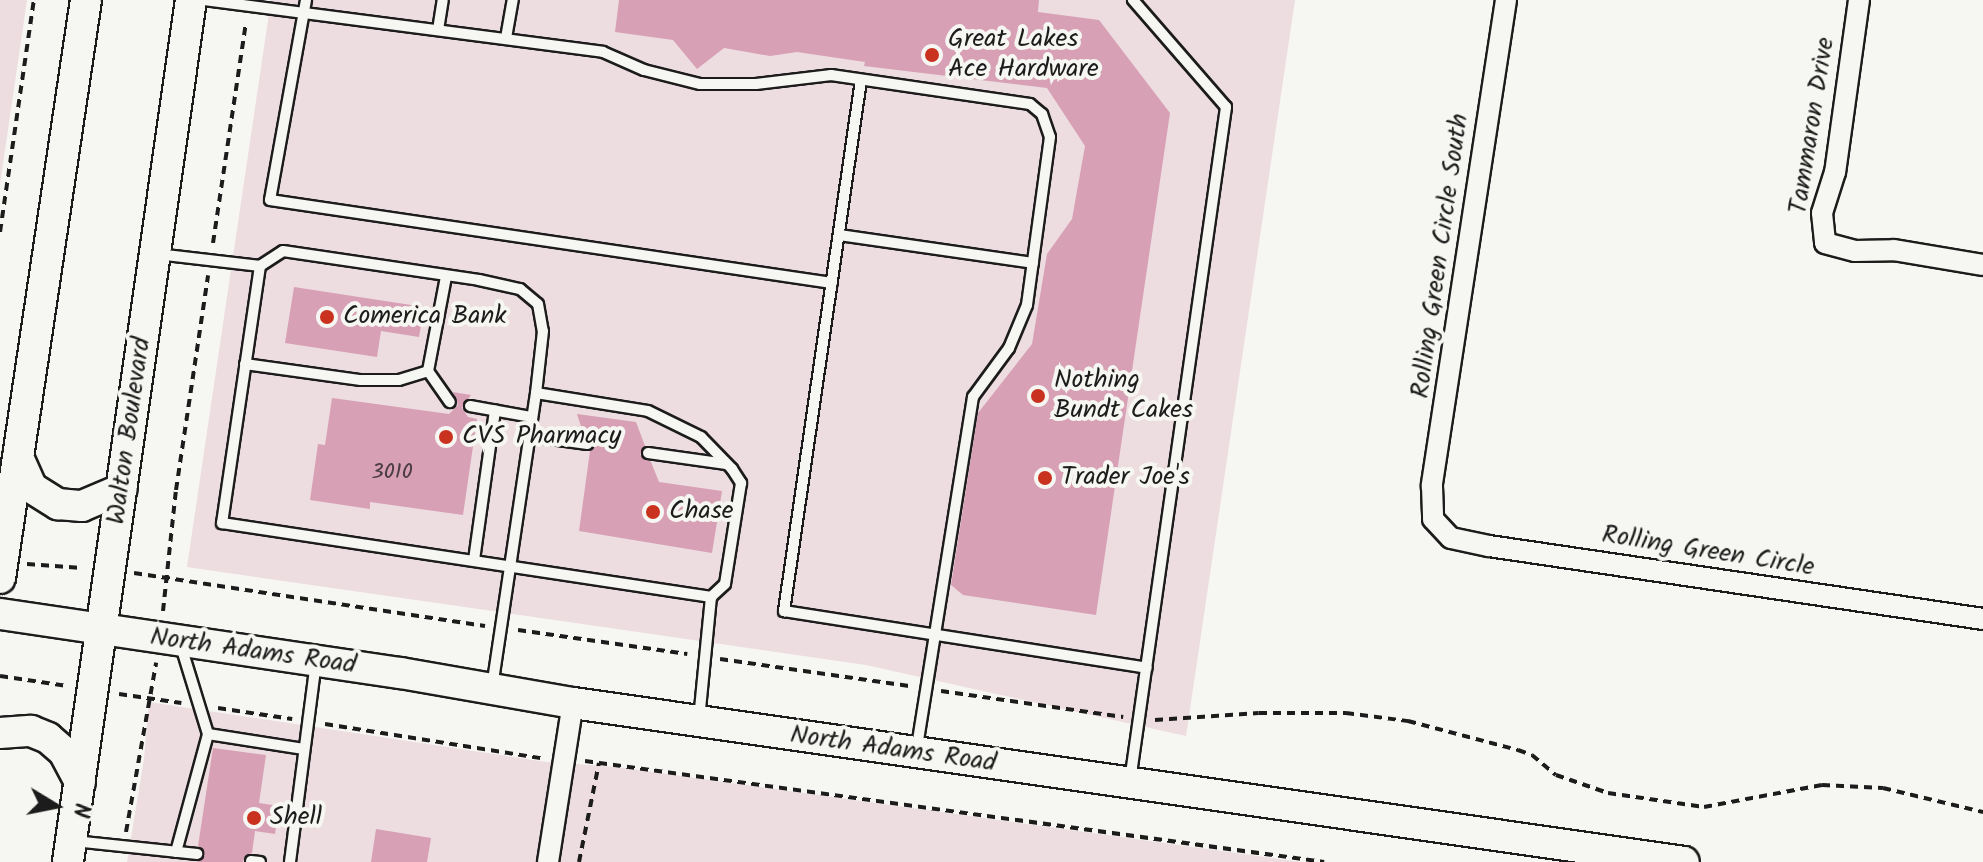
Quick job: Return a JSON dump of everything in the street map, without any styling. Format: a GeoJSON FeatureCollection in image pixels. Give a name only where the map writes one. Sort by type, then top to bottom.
{"type":"FeatureCollection","features":[{"type":"Feature","properties":{"kind":"main road"},"geometry":{"type":"LineString","coordinates":[[10,571],[18,457],[86,0]]}},
{"type":"Feature","properties":{"kind":"main road","name":"Walton Boulevard"},"geometry":{"type":"LineString","coordinates":[[70,851],[104,629],[191,0]]}},
{"type":"Feature","properties":{"kind":"main road"},"geometry":{"type":"LineString","coordinates":[[18,457],[32,488],[58,504],[82,506],[122,489]]}},
{"type":"Feature","properties":{"kind":"main road","name":"North Adams Road"},"geometry":{"type":"LineString","coordinates":[[0,614],[573,703],[1684,862]]}},
{"type":"Feature","properties":{"kind":"main road"},"geometry":{"type":"LineString","coordinates":[[0,733],[31,731],[48,738],[64,752],[80,782]]}},
{"type":"Feature","properties":{"kind":"street","name":"Rolling Green Circle South"},"geometry":{"type":"LineString","coordinates":[[1433,519],[1432,486],[1506,0]]}},
{"type":"Feature","properties":{"kind":"street","name":"Tammaron Drive"},"geometry":{"type":"LineString","coordinates":[[1859,0],[1835,172],[1822,213],[1825,243],[1855,251],[1894,250],[1983,265]]}},
{"type":"Feature","properties":{"kind":"street","name":"Rolling Green Circle"},"geometry":{"type":"LineString","coordinates":[[1433,519],[1451,538],[1489,546],[1983,619]]}},
{"type":"Feature","properties":{"kind":"street"},"geometry":{"type":"LineString","coordinates":[[548,862],[573,703]]}},
{"type":"Feature","properties":{"kind":"lane"},"geometry":{"type":"LineString","coordinates":[[204,0],[603,52],[644,70],[700,84],[756,84],[831,75],[1030,104],[1042,114],[1050,137],[1027,305],[1009,348],[973,397],[916,753]]}},
{"type":"Feature","properties":{"kind":"lane"},"geometry":{"type":"LineString","coordinates":[[306,0],[270,200],[832,283]]}},
{"type":"Feature","properties":{"kind":"lane"},"geometry":{"type":"LineString","coordinates":[[438,30],[443,0]]}},
{"type":"Feature","properties":{"kind":"lane"},"geometry":{"type":"LineString","coordinates":[[506,38],[513,0]]}},
{"type":"Feature","properties":{"kind":"lane"},"geometry":{"type":"LineString","coordinates":[[1130,784],[1226,107],[1133,0]]}},
{"type":"Feature","properties":{"kind":"lane"},"geometry":{"type":"LineString","coordinates":[[861,80],[784,611],[1147,668]]}},
{"type":"Feature","properties":{"kind":"lane"},"geometry":{"type":"LineString","coordinates":[[839,235],[1033,263]]}},
{"type":"Feature","properties":{"kind":"lane"},"geometry":{"type":"LineString","coordinates":[[155,254],[260,266],[283,251],[520,289],[538,304],[543,331],[536,393],[491,689]]}},
{"type":"Feature","properties":{"kind":"lane"},"geometry":{"type":"LineString","coordinates":[[260,266],[222,523],[711,597]]}},
{"type":"Feature","properties":{"kind":"lane"},"geometry":{"type":"LineString","coordinates":[[446,277],[428,371],[450,402]]}},
{"type":"Feature","properties":{"kind":"lane"},"geometry":{"type":"LineString","coordinates":[[245,364],[361,380],[399,380],[428,371]]}},
{"type":"Feature","properties":{"kind":"lane"},"geometry":{"type":"LineString","coordinates":[[536,393],[648,411],[701,437],[741,483],[725,584],[711,597],[699,721]]}},
{"type":"Feature","properties":{"kind":"lane"},"geometry":{"type":"LineString","coordinates":[[470,406],[532,417]]}},
{"type":"Feature","properties":{"kind":"lane"},"geometry":{"type":"LineString","coordinates":[[474,560],[495,410]]}},
{"type":"Feature","properties":{"kind":"lane"},"geometry":{"type":"LineString","coordinates":[[529,436],[587,444]]}},
{"type":"Feature","properties":{"kind":"lane"},"geometry":{"type":"LineString","coordinates":[[648,453],[726,464]]}},
{"type":"Feature","properties":{"kind":"lane"},"geometry":{"type":"LineString","coordinates":[[176,852],[208,734],[180,641]]}},
{"type":"Feature","properties":{"kind":"lane"},"geometry":{"type":"LineString","coordinates":[[290,862],[316,661]]}},
{"type":"Feature","properties":{"kind":"lane"},"geometry":{"type":"LineString","coordinates":[[208,734],[304,749]]}},
{"type":"Feature","properties":{"kind":"lane"},"geometry":{"type":"LineString","coordinates":[[70,851],[124,845],[197,854]]}},
{"type":"Feature","properties":{"kind":"path"},"geometry":{"type":"LineString","coordinates":[[0,232],[34,0]]}},
{"type":"Feature","properties":{"kind":"path"},"geometry":{"type":"LineString","coordinates":[[167,579],[170,543]]}},
{"type":"Feature","properties":{"kind":"path"},"geometry":{"type":"LineString","coordinates":[[10,571],[94,568]]}},
{"type":"Feature","properties":{"kind":"path"},"geometry":{"type":"LineString","coordinates":[[141,574],[1139,719],[1161,721],[1259,713],[1346,713],[1408,721],[1532,755],[1556,775],[1608,793],[1704,807],[1822,785],[1920,794],[1983,812]]}},
{"type":"Feature","properties":{"kind":"path"},"geometry":{"type":"LineString","coordinates":[[0,676],[77,688]]}},
{"type":"Feature","properties":{"kind":"path"},"geometry":{"type":"LineString","coordinates":[[124,695],[542,759]]}},
{"type":"Feature","properties":{"kind":"path"},"geometry":{"type":"LineString","coordinates":[[124,845],[150,699]]}},
{"type":"Feature","properties":{"kind":"path"},"geometry":{"type":"LineString","coordinates":[[589,761],[1324,862]]}},
{"type":"Feature","properties":{"kind":"path"},"geometry":{"type":"LineString","coordinates":[[579,862],[599,762]]}},
{"type":"Feature","properties":{"kind":"shaded area"},"geometry":{"type":"Polygon","coordinates":[[[0,0],[27,0],[0,184],[0,0]]]}},
{"type":"Feature","properties":{"kind":"shaded area"},"geometry":{"type":"Polygon","coordinates":[[[271,0],[1295,0],[1186,736],[866,665],[187,567],[271,0]]]}},
{"type":"Feature","properties":{"kind":"shaded area"},"geometry":{"type":"Polygon","coordinates":[[[149,702],[546,762],[617,767],[1300,862],[127,862],[144,759],[149,702]]]}},
{"type":"Feature","properties":{"kind":"building"},"geometry":{"type":"Polygon","coordinates":[[[619,0],[1039,0],[1038,12],[1099,20],[1170,113],[1096,615],[963,595],[951,585],[978,413],[1032,344],[1047,254],[1072,219],[1085,146],[1047,88],[864,66],[865,62],[797,52],[770,56],[724,48],[697,69],[673,40],[615,32],[619,0]]]}},
{"type":"Feature","properties":{"kind":"building"},"geometry":{"type":"Polygon","coordinates":[[[294,287],[424,307],[419,337],[381,331],[377,357],[285,343],[294,287]]]}},
{"type":"Feature","properties":{"kind":"building","name":"CVS Pharmacy"},"geometry":{"type":"Polygon","coordinates":[[[453,392],[471,395],[462,408],[468,417],[477,419],[463,515],[370,502],[370,509],[310,500],[318,444],[325,445],[332,398],[449,414],[458,405],[453,392]]]}},
{"type":"Feature","properties":{"kind":"building"},"geometry":{"type":"Polygon","coordinates":[[[577,414],[636,422],[645,446],[640,455],[651,462],[659,482],[722,491],[712,553],[579,531],[590,451],[595,444],[592,438],[584,436],[577,414]]]}},
{"type":"Feature","properties":{"kind":"building"},"geometry":{"type":"Polygon","coordinates":[[[213,748],[266,755],[259,803],[279,806],[275,834],[255,831],[252,853],[245,856],[243,862],[196,862],[205,856],[198,846],[213,748]]]}},
{"type":"Feature","properties":{"kind":"building"},"geometry":{"type":"Polygon","coordinates":[[[376,829],[431,838],[427,862],[371,862],[376,829]]]}},
{"type":"Feature","properties":{"kind":"place","name":"Great Lakes Ace Hardware"},"geometry":{"type":"Point","coordinates":[932,55]}},
{"type":"Feature","properties":{"kind":"place","name":"Comerica Bank"},"geometry":{"type":"Point","coordinates":[327,317]}},
{"type":"Feature","properties":{"kind":"place","name":"Nothing Bundt Cakes"},"geometry":{"type":"Point","coordinates":[1038,396]}},
{"type":"Feature","properties":{"kind":"place","name":"CVS Pharmacy"},"geometry":{"type":"Point","coordinates":[446,437]}},
{"type":"Feature","properties":{"kind":"place","name":"Trader Joe's"},"geometry":{"type":"Point","coordinates":[1045,478]}},
{"type":"Feature","properties":{"kind":"place","name":"Chase"},"geometry":{"type":"Point","coordinates":[653,512]}},
{"type":"Feature","properties":{"kind":"place","name":"Shell"},"geometry":{"type":"Point","coordinates":[254,818]}}]}
